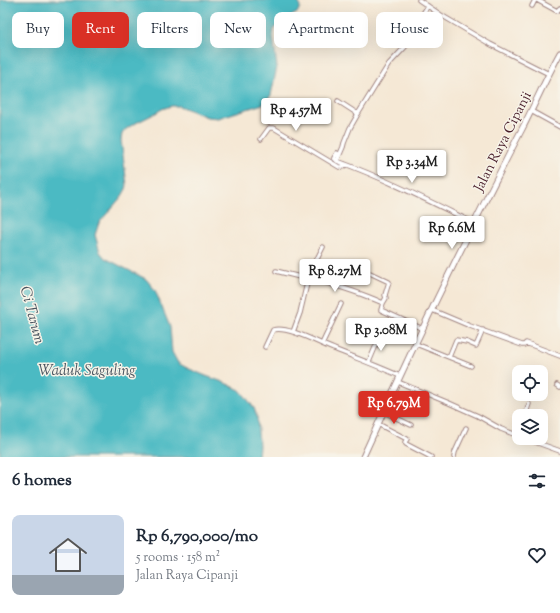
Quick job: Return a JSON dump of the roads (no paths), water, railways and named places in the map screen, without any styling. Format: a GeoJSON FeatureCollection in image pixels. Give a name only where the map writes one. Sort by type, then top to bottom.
{"type":"FeatureCollection","features":[{"type":"Feature","properties":{"kind":"main road","name":"Jalan Raya Cipanji"},"geometry":{"type":"LineString","coordinates":[[365,456],[400,376],[474,223],[560,53]]}},
{"type":"Feature","properties":{"kind":"street"},"geometry":{"type":"LineString","coordinates":[[419,0],[490,44],[549,74]]}},
{"type":"Feature","properties":{"kind":"street"},"geometry":{"type":"LineString","coordinates":[[532,6],[536,0],[558,11],[560,8]]}},
{"type":"Feature","properties":{"kind":"street"},"geometry":{"type":"LineString","coordinates":[[337,161],[350,128],[358,114],[384,72],[413,37],[428,6]]}},
{"type":"Feature","properties":{"kind":"street"},"geometry":{"type":"LineString","coordinates":[[338,101],[358,114]]}},
{"type":"Feature","properties":{"kind":"street"},"geometry":{"type":"LineString","coordinates":[[531,111],[560,127]]}},
{"type":"Feature","properties":{"kind":"street"},"geometry":{"type":"LineString","coordinates":[[261,140],[268,128],[272,128],[339,167],[343,167],[345,164]]}},
{"type":"Feature","properties":{"kind":"street"},"geometry":{"type":"LineString","coordinates":[[337,153],[334,158],[337,161],[422,197],[474,223]]}},
{"type":"Feature","properties":{"kind":"street"},"geometry":{"type":"LineString","coordinates":[[293,332],[300,313],[311,271],[323,247]]}},
{"type":"Feature","properties":{"kind":"street"},"geometry":{"type":"LineString","coordinates":[[276,271],[341,287],[383,303]]}},
{"type":"Feature","properties":{"kind":"street"},"geometry":{"type":"LineString","coordinates":[[370,273],[389,282],[384,295],[386,298],[381,310],[423,329]]}},
{"type":"Feature","properties":{"kind":"street"},"geometry":{"type":"LineString","coordinates":[[322,344],[340,304]]}},
{"type":"Feature","properties":{"kind":"street"},"geometry":{"type":"LineString","coordinates":[[432,310],[522,345],[526,343],[560,356]]}},
{"type":"Feature","properties":{"kind":"street"},"geometry":{"type":"LineString","coordinates":[[265,347],[274,329],[283,329],[369,362],[400,376]]}},
{"type":"Feature","properties":{"kind":"street"},"geometry":{"type":"LineString","coordinates":[[449,357],[456,340],[467,342],[476,346],[483,330]]}},
{"type":"Feature","properties":{"kind":"street"},"geometry":{"type":"LineString","coordinates":[[369,362],[380,336]]}},
{"type":"Feature","properties":{"kind":"street"},"geometry":{"type":"LineString","coordinates":[[416,344],[471,366]]}},
{"type":"Feature","properties":{"kind":"street"},"geometry":{"type":"LineString","coordinates":[[398,382],[449,403],[478,416],[501,429],[512,433]]}},
{"type":"Feature","properties":{"kind":"street"},"geometry":{"type":"LineString","coordinates":[[527,409],[529,404]]}},
{"type":"Feature","properties":{"kind":"street"},"geometry":{"type":"LineString","coordinates":[[384,412],[411,425]]}},
{"type":"Feature","properties":{"kind":"street"},"geometry":{"type":"LineString","coordinates":[[378,424],[407,439],[405,442],[406,444],[431,457]]}},
{"type":"Feature","properties":{"kind":"street"},"geometry":{"type":"LineString","coordinates":[[454,457],[466,428]]}},
{"type":"Feature","properties":{"kind":"street"},"geometry":{"type":"LineString","coordinates":[[543,445],[560,451]]}},
{"type":"Feature","properties":{"kind":"water","name":"Waduk Saguling"},"geometry":{"type":"Polygon","coordinates":[[[0,0],[298,0],[300,7],[298,12],[274,12],[273,36],[277,67],[271,95],[267,101],[263,104],[218,118],[207,117],[179,106],[171,106],[162,109],[125,130],[122,134],[121,140],[127,185],[126,189],[122,196],[99,223],[95,235],[100,252],[105,258],[146,279],[155,290],[170,327],[172,352],[178,363],[240,390],[254,408],[257,417],[259,446],[258,457],[0,457],[0,0]]]}},
{"type":"Feature","properties":{"kind":"water label","name":"Ci Tarum"},"geometry":{"type":"Point","coordinates":[33,315]}}]}
